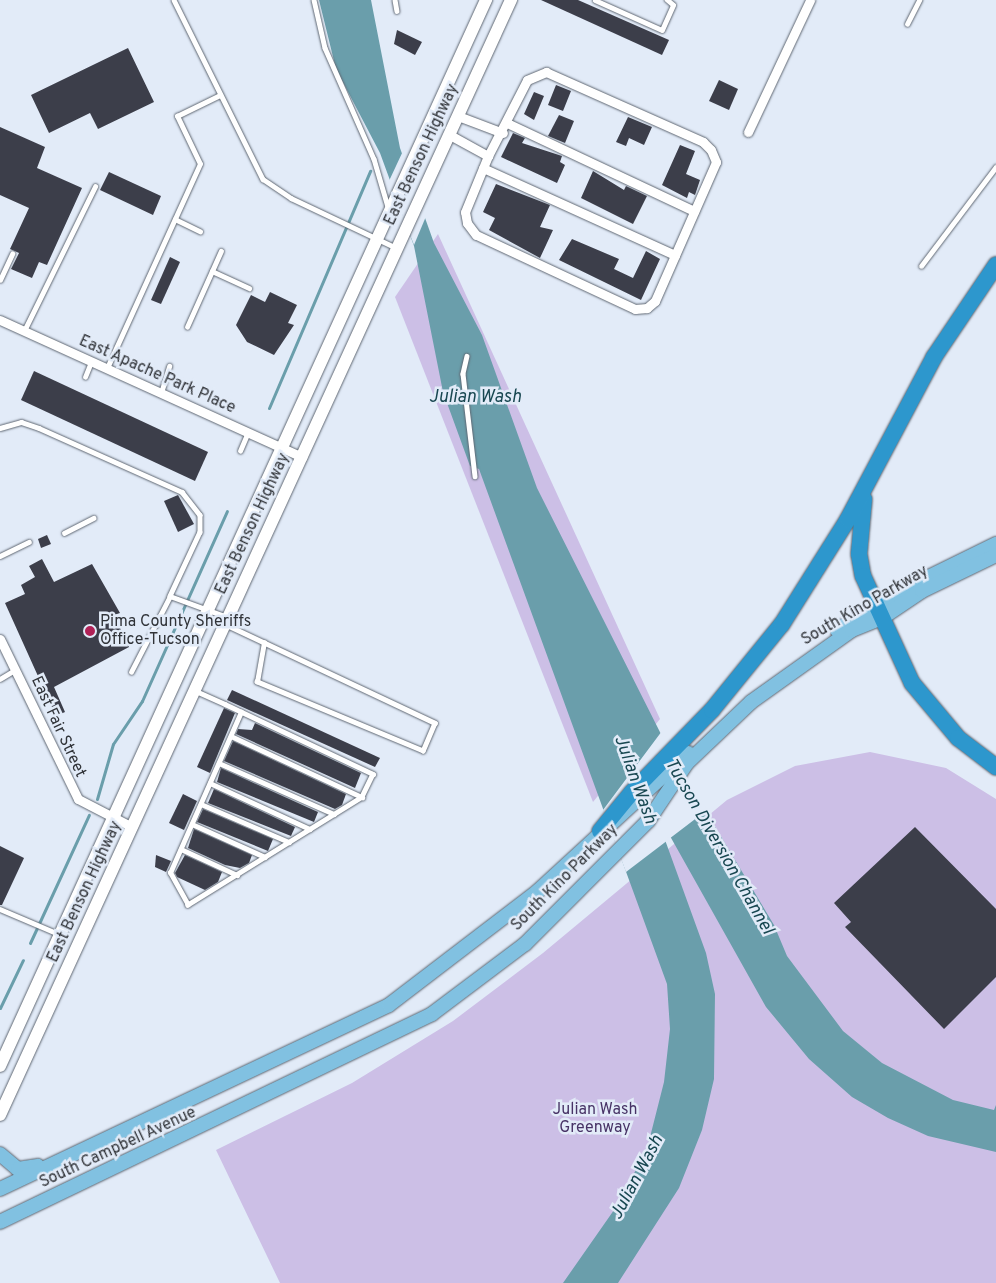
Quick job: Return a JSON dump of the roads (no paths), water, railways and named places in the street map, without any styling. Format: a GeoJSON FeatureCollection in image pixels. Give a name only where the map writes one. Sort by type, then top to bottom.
{"type":"FeatureCollection","features":[{"type":"Feature","properties":{"kind":"highway"},"geometry":{"type":"LineString","coordinates":[[600,831],[684,754],[782,624],[867,483],[934,357],[996,266]]}},
{"type":"Feature","properties":{"kind":"highway"},"geometry":{"type":"LineString","coordinates":[[867,483],[859,554],[878,612],[912,683],[934,714],[996,767]]}},
{"type":"Feature","properties":{"kind":"main road","name":"East Benson Highway"},"geometry":{"type":"LineString","coordinates":[[0,1066],[486,0]]}},
{"type":"Feature","properties":{"kind":"main road","name":"East Benson Highway"},"geometry":{"type":"LineString","coordinates":[[0,1116],[511,0]]}},
{"type":"Feature","properties":{"kind":"main road","name":"South Kino Parkway"},"geometry":{"type":"LineString","coordinates":[[250,1105],[432,1014],[525,944],[648,821],[684,754],[765,690],[878,612],[996,544]]}},
{"type":"Feature","properties":{"kind":"main road","name":"South Kino Parkway"},"geometry":{"type":"LineString","coordinates":[[878,612],[996,555]]}},
{"type":"Feature","properties":{"kind":"main road","name":"South Kino Parkway"},"geometry":{"type":"LineString","coordinates":[[236,1079],[388,1005],[433,975],[538,891],[600,831]]}},
{"type":"Feature","properties":{"kind":"main road","name":"South Campbell Avenue"},"geometry":{"type":"LineString","coordinates":[[0,1189],[236,1079]]}},
{"type":"Feature","properties":{"kind":"main road","name":"South Campbell Avenue"},"geometry":{"type":"LineString","coordinates":[[0,1222],[250,1105]]}},
{"type":"Feature","properties":{"kind":"main road"},"geometry":{"type":"LineString","coordinates":[[0,1154],[18,1169],[54,1164]]}},
{"type":"Feature","properties":{"kind":"street"},"geometry":{"type":"LineString","coordinates":[[748,132],[810,0]]}},
{"type":"Feature","properties":{"kind":"street"},"geometry":{"type":"LineString","coordinates":[[546,72],[703,142],[716,162],[655,301],[635,309],[476,236],[466,212],[488,156],[503,133],[526,80],[546,72]]}},
{"type":"Feature","properties":{"kind":"street"},"geometry":{"type":"LineString","coordinates":[[458,116],[503,133]]}},
{"type":"Feature","properties":{"kind":"street"},"geometry":{"type":"LineString","coordinates":[[507,124],[694,210]]}},
{"type":"Feature","properties":{"kind":"street"},"geometry":{"type":"LineString","coordinates":[[448,134],[488,156]]}},
{"type":"Feature","properties":{"kind":"street"},"geometry":{"type":"LineString","coordinates":[[483,168],[675,255]]}},
{"type":"Feature","properties":{"kind":"street","name":"East Apache Park Place"},"geometry":{"type":"LineString","coordinates":[[0,320],[302,457]]}},
{"type":"Feature","properties":{"kind":"street","name":"East Fair Street"},"geometry":{"type":"LineString","coordinates":[[0,638],[68,784],[78,798],[132,827]]}},
{"type":"Feature","properties":{"kind":"lane"},"geometry":{"type":"LineString","coordinates":[[174,0],[263,179],[341,222],[397,248]]}},
{"type":"Feature","properties":{"kind":"lane"},"geometry":{"type":"LineString","coordinates":[[314,0],[325,48],[374,159],[390,210]]}},
{"type":"Feature","properties":{"kind":"lane"},"geometry":{"type":"LineString","coordinates":[[395,0],[397,11]]}},
{"type":"Feature","properties":{"kind":"lane"},"geometry":{"type":"LineString","coordinates":[[595,0],[662,30],[673,5],[667,0]]}},
{"type":"Feature","properties":{"kind":"lane"},"geometry":{"type":"LineString","coordinates":[[907,24],[918,0]]}},
{"type":"Feature","properties":{"kind":"lane"},"geometry":{"type":"LineString","coordinates":[[107,368],[200,164],[177,116],[220,95]]}},
{"type":"Feature","properties":{"kind":"lane"},"geometry":{"type":"LineString","coordinates":[[922,266],[996,167]]}},
{"type":"Feature","properties":{"kind":"lane"},"geometry":{"type":"LineString","coordinates":[[24,331],[95,187]]}},
{"type":"Feature","properties":{"kind":"lane"},"geometry":{"type":"LineString","coordinates":[[175,219],[200,230]]}},
{"type":"Feature","properties":{"kind":"lane"},"geometry":{"type":"LineString","coordinates":[[187,327],[221,251]]}},
{"type":"Feature","properties":{"kind":"lane"},"geometry":{"type":"LineString","coordinates":[[0,280],[12,254]]}},
{"type":"Feature","properties":{"kind":"lane"},"geometry":{"type":"LineString","coordinates":[[212,271],[249,288]]}},
{"type":"Feature","properties":{"kind":"lane"},"geometry":{"type":"LineString","coordinates":[[467,356],[463,374],[475,476]]}},
{"type":"Feature","properties":{"kind":"lane"},"geometry":{"type":"LineString","coordinates":[[85,377],[92,362]]}},
{"type":"Feature","properties":{"kind":"lane"},"geometry":{"type":"LineString","coordinates":[[161,393],[169,366]]}},
{"type":"Feature","properties":{"kind":"lane"},"geometry":{"type":"LineString","coordinates":[[0,428],[21,422],[39,428],[186,496],[200,515],[200,532],[131,672]]}},
{"type":"Feature","properties":{"kind":"lane"},"geometry":{"type":"LineString","coordinates":[[240,451],[248,432]]}},
{"type":"Feature","properties":{"kind":"lane"},"geometry":{"type":"LineString","coordinates":[[64,533],[93,518]]}},
{"type":"Feature","properties":{"kind":"lane"},"geometry":{"type":"LineString","coordinates":[[0,556],[29,542]]}},
{"type":"Feature","properties":{"kind":"lane"},"geometry":{"type":"LineString","coordinates":[[170,596],[208,611],[264,642],[435,723],[423,750],[257,682],[264,642]]}},
{"type":"Feature","properties":{"kind":"lane"},"geometry":{"type":"LineString","coordinates":[[0,679],[15,670]]}},
{"type":"Feature","properties":{"kind":"lane"},"geometry":{"type":"LineString","coordinates":[[195,690],[372,774],[362,797],[188,905],[170,872],[241,712]]}},
{"type":"Feature","properties":{"kind":"lane"},"geometry":{"type":"LineString","coordinates":[[231,736],[362,797]]}},
{"type":"Feature","properties":{"kind":"lane"},"geometry":{"type":"LineString","coordinates":[[219,763],[334,814]]}},
{"type":"Feature","properties":{"kind":"lane"},"geometry":{"type":"LineString","coordinates":[[210,782],[310,829]]}},
{"type":"Feature","properties":{"kind":"lane"},"geometry":{"type":"LineString","coordinates":[[201,804],[289,842]]}},
{"type":"Feature","properties":{"kind":"lane"},"geometry":{"type":"LineString","coordinates":[[192,824],[265,857]]}},
{"type":"Feature","properties":{"kind":"lane"},"geometry":{"type":"LineString","coordinates":[[181,849],[237,874]]}},
{"type":"Feature","properties":{"kind":"lane"},"geometry":{"type":"LineString","coordinates":[[0,909],[60,934]]}},
{"type":"Feature","properties":{"kind":"water","name":"Julian Wash"},"geometry":{"type":"Polygon","coordinates":[[[319,0],[371,0],[400,148],[434,243],[482,335],[537,488],[668,748],[774,925],[787,956],[843,1031],[882,1063],[953,1100],[994,1110],[996,1105],[996,1152],[928,1136],[888,1118],[852,1097],[809,1059],[766,1007],[652,804],[706,953],[715,994],[714,1079],[702,1130],[679,1188],[618,1283],[563,1283],[621,1200],[648,1145],[664,1082],[670,1029],[667,984],[479,469],[470,466],[443,392],[414,246],[380,153],[336,69],[319,0]]]}},
{"type":"Feature","properties":{"kind":"waterway"},"geometry":{"type":"LineString","coordinates":[[269,408],[370,171]]}},
{"type":"Feature","properties":{"kind":"waterway"},"geometry":{"type":"LineString","coordinates":[[97,799],[113,744],[142,701],[227,511]]}},
{"type":"Feature","properties":{"kind":"waterway"},"geometry":{"type":"LineString","coordinates":[[30,943],[89,815]]}},
{"type":"Feature","properties":{"kind":"waterway"},"geometry":{"type":"LineString","coordinates":[[0,1008],[23,960]]}},
{"type":"Feature","properties":{"kind":"place","name":"Pima County Sheriffs Office-Tucson"},"geometry":{"type":"Point","coordinates":[90,631]}},
{"type":"Feature","properties":{"kind":"water label","name":"Tucson Diversion Channel"},"geometry":{"type":"Point","coordinates":[718,847]}},
{"type":"Feature","properties":{"kind":"park label","name":"Julian Wash Greenway"},"geometry":{"type":"Point","coordinates":[595,1119]}}]}
